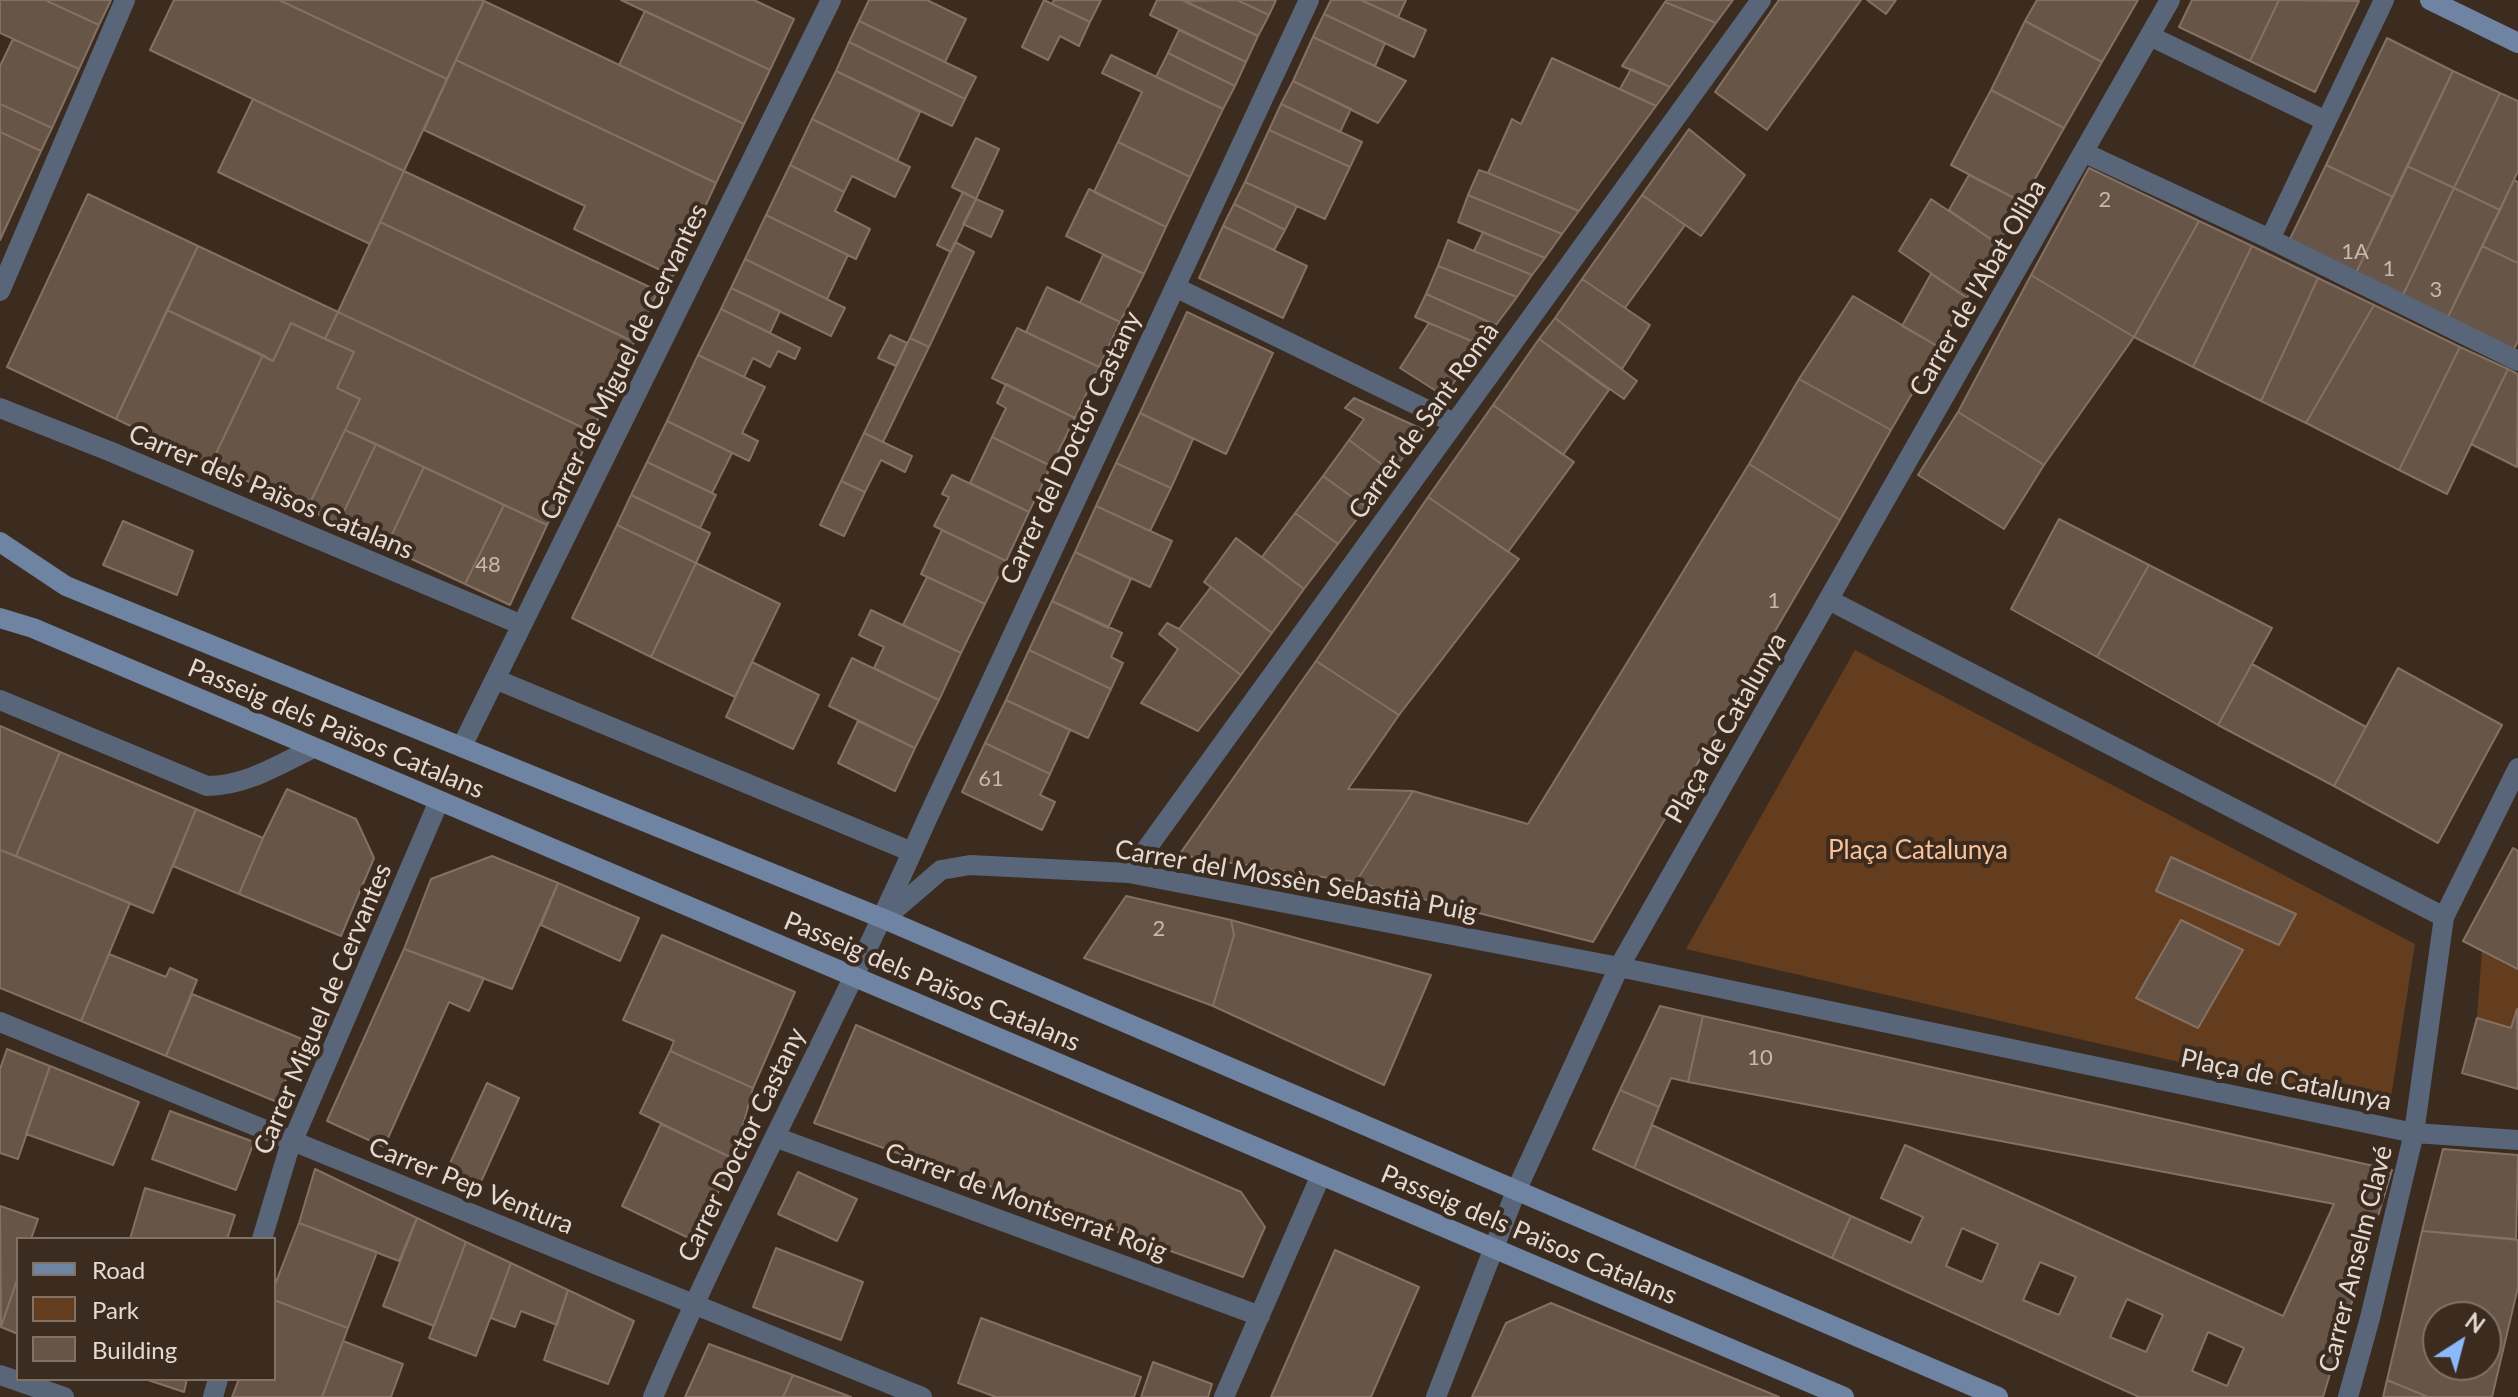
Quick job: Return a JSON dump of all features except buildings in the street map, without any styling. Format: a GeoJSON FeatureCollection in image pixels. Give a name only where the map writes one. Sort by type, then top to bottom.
{"type":"FeatureCollection","features":[{"type":"Feature","properties":{"kind":"main road"},"geometry":{"type":"LineString","coordinates":[[2430,0],[2518,43]]}},
{"type":"Feature","properties":{"kind":"main road"},"geometry":{"type":"LineString","coordinates":[[0,542],[66,586],[884,919],[1998,1397]]}},
{"type":"Feature","properties":{"kind":"main road","name":"Passeig dels Països Catalans"},"geometry":{"type":"LineString","coordinates":[[0,618],[33,628],[1844,1397]]}},
{"type":"Feature","properties":{"kind":"street"},"geometry":{"type":"LineString","coordinates":[[0,291],[125,0]]}},
{"type":"Feature","properties":{"kind":"street","name":"Carrer de Miguel de Cervantes"},"geometry":{"type":"LineString","coordinates":[[462,746],[831,0]]}},
{"type":"Feature","properties":{"kind":"street","name":"Carrer del Doctor Castany"},"geometry":{"type":"LineString","coordinates":[[884,919],[912,852],[1309,0]]}},
{"type":"Feature","properties":{"kind":"street","name":"Carrer de Sant Romà"},"geometry":{"type":"LineString","coordinates":[[1129,873],[1761,0]]}},
{"type":"Feature","properties":{"kind":"street","name":"Carrer de l'Abat Oliba"},"geometry":{"type":"LineString","coordinates":[[1829,600],[2170,0]]}},
{"type":"Feature","properties":{"kind":"street"},"geometry":{"type":"LineString","coordinates":[[2270,239],[2384,0]]}},
{"type":"Feature","properties":{"kind":"street"},"geometry":{"type":"LineString","coordinates":[[2150,36],[2326,121]]}},
{"type":"Feature","properties":{"kind":"street"},"geometry":{"type":"LineString","coordinates":[[2085,153],[2270,239],[2518,361]]}},
{"type":"Feature","properties":{"kind":"street"},"geometry":{"type":"LineString","coordinates":[[1175,287],[1454,423]]}},
{"type":"Feature","properties":{"kind":"street","name":"Carrer dels Països Catalans"},"geometry":{"type":"LineString","coordinates":[[0,408],[522,625]]}},
{"type":"Feature","properties":{"kind":"street"},"geometry":{"type":"LineString","coordinates":[[1829,600],[2444,917]]}},
{"type":"Feature","properties":{"kind":"street","name":"Plaça de Catalunya"},"geometry":{"type":"LineString","coordinates":[[1829,600],[1619,967],[2414,1133],[2518,1140]]}},
{"type":"Feature","properties":{"kind":"street"},"geometry":{"type":"LineString","coordinates":[[495,679],[912,852]]}},
{"type":"Feature","properties":{"kind":"street"},"geometry":{"type":"LineString","coordinates":[[0,700],[207,786],[225,786],[242,781],[313,748]]}},
{"type":"Feature","properties":{"kind":"street","name":"Plaça de Catalunya"},"geometry":{"type":"LineString","coordinates":[[2414,1133],[2444,917],[2518,768]]}},
{"type":"Feature","properties":{"kind":"street","name":"Carrer Miguel de Cervantes"},"geometry":{"type":"LineString","coordinates":[[263,1237],[288,1152],[439,801]]}},
{"type":"Feature","properties":{"kind":"street","name":"Carrer del Mossèn Sebastià Puig"},"geometry":{"type":"LineString","coordinates":[[884,919],[941,870],[970,865],[1129,873],[1619,967]]}},
{"type":"Feature","properties":{"kind":"street","name":"Carrer Doctor Castany"},"geometry":{"type":"LineString","coordinates":[[653,1397],[692,1305],[884,919]]}},
{"type":"Feature","properties":{"kind":"street"},"geometry":{"type":"LineString","coordinates":[[1436,1397],[1516,1191],[1619,967]]}},
{"type":"Feature","properties":{"kind":"street","name":"Carrer Pep Ventura"},"geometry":{"type":"LineString","coordinates":[[0,1022],[922,1397]]}},
{"type":"Feature","properties":{"kind":"street","name":"Carrer Anselm Clavé"},"geometry":{"type":"LineString","coordinates":[[2348,1397],[2414,1133]]}},
{"type":"Feature","properties":{"kind":"street","name":"Carrer de Montserrat Roig"},"geometry":{"type":"LineString","coordinates":[[775,1137],[1260,1316]]}},
{"type":"Feature","properties":{"kind":"street"},"geometry":{"type":"LineString","coordinates":[[1224,1397],[1321,1175]]}},
{"type":"Feature","properties":{"kind":"street"},"geometry":{"type":"LineString","coordinates":[[17,1381],[64,1397]]}},
{"type":"Feature","properties":{"kind":"green space","name":"Plaça Catalunya"},"geometry":{"type":"Polygon","coordinates":[[[1855,650],[2415,944],[2389,1110],[1686,949],[1855,650]]]}},
{"type":"Feature","properties":{"kind":"green space"},"geometry":{"type":"Polygon","coordinates":[[[2482,950],[2518,969],[2518,1009],[2511,1028],[2477,1018],[2482,950]]]}}]}
